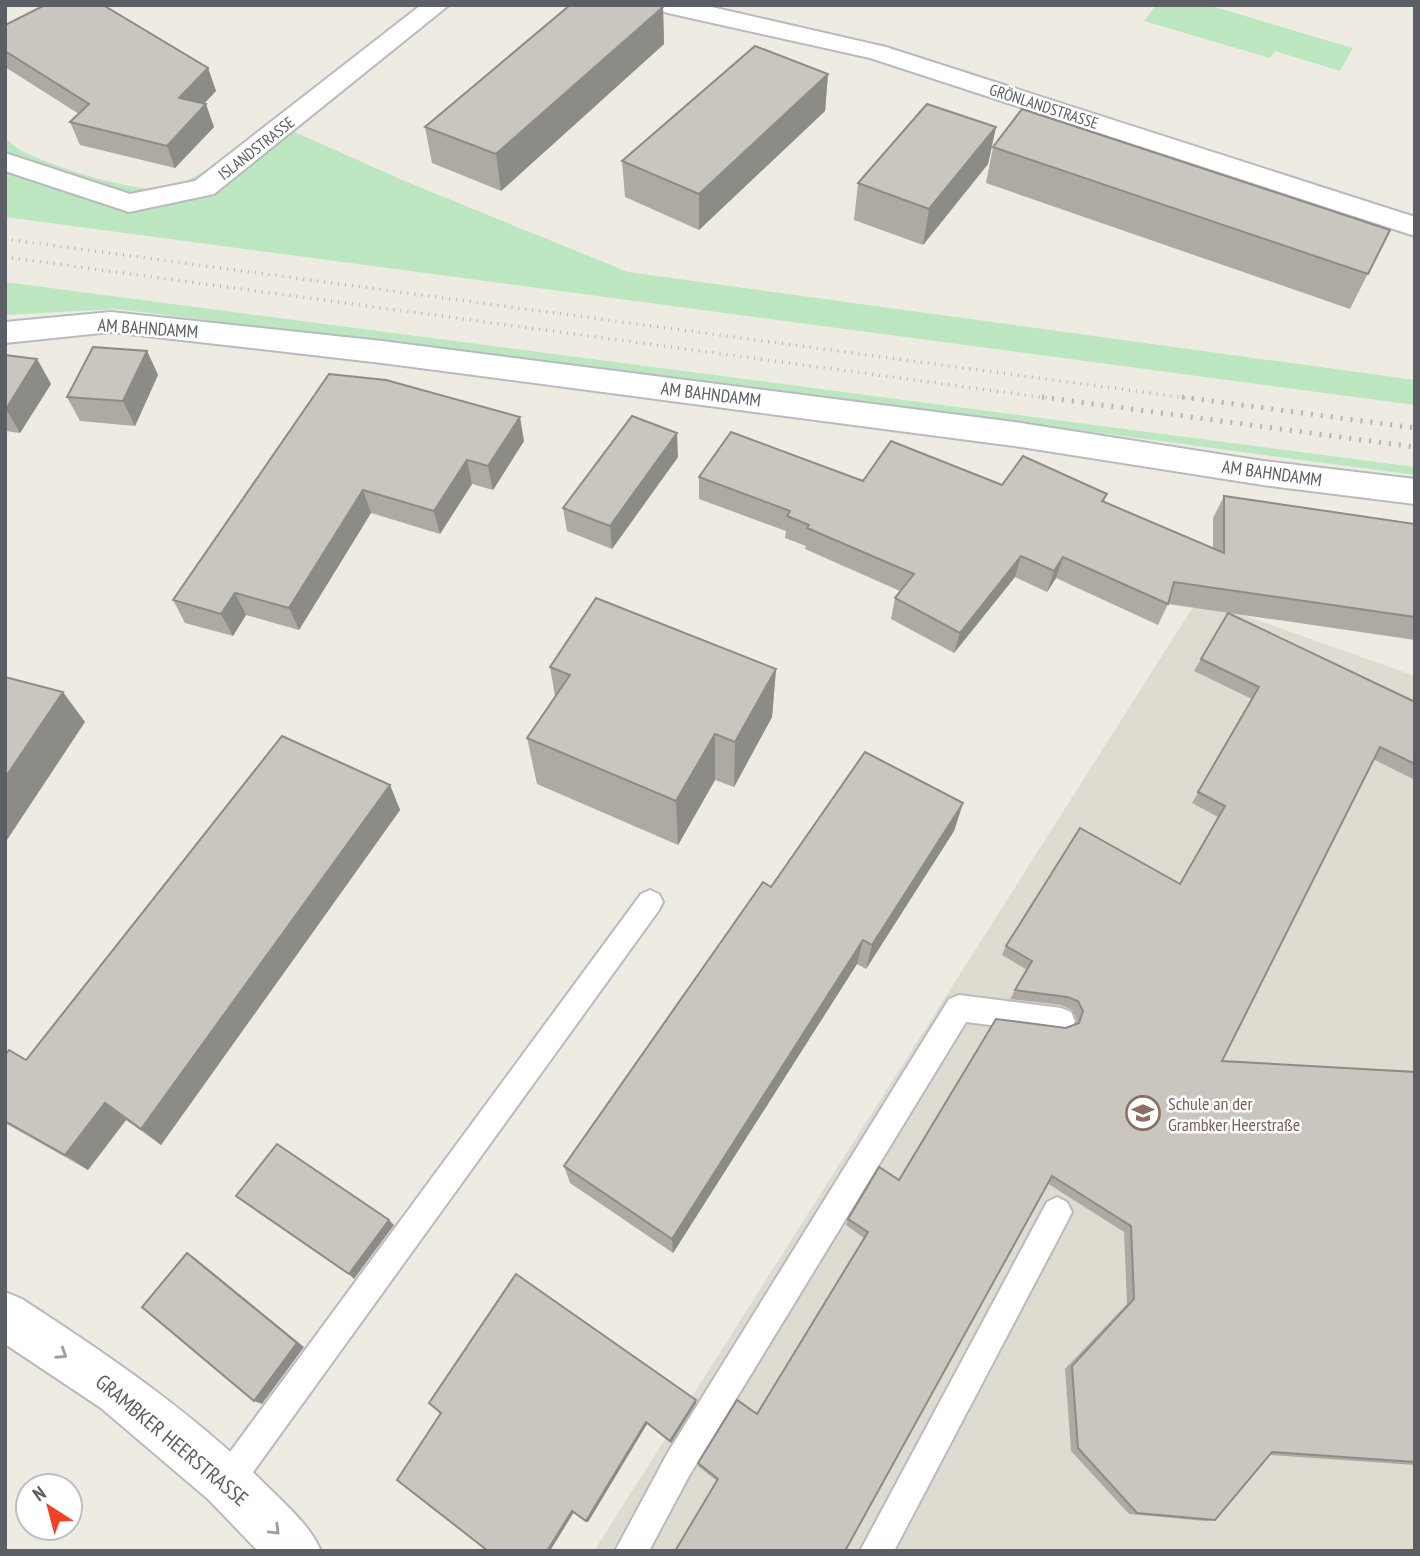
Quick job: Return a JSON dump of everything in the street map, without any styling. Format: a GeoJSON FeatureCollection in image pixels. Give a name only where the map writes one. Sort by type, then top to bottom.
{"type":"FeatureCollection","features":[{"type":"Feature","properties":{"kind":"street","name":"ISLANDSTRASSE"},"geometry":{"type":"LineString","coordinates":[[5,162],[129,203],[204,188],[437,5]]}},
{"type":"Feature","properties":{"kind":"street","name":"GRÖNLANDSTRASSE"},"geometry":{"type":"LineString","coordinates":[[668,5],[877,52],[1415,227]]}},
{"type":"Feature","properties":{"kind":"street","name":"AM BAHNDAMM"},"geometry":{"type":"LineString","coordinates":[[5,332],[111,322],[369,350],[961,427],[1263,473],[1415,492]]}},
{"type":"Feature","properties":{"kind":"street","name":"GRAMBKER HEERSTRASSE"},"geometry":{"type":"LineString","coordinates":[[5,1316],[118,1391],[227,1482],[295,1551]]}},
{"type":"Feature","properties":{"kind":"lane"},"geometry":{"type":"LineString","coordinates":[[227,1482],[650,902]]}},
{"type":"Feature","properties":{"kind":"lane"},"geometry":{"type":"LineString","coordinates":[[631,1551],[678,1465],[960,1008],[1061,1021]]}},
{"type":"Feature","properties":{"kind":"lane"},"geometry":{"type":"LineString","coordinates":[[876,1551],[1057,1212]]}},
{"type":"Feature","properties":{"kind":"shaded area","name":"Schule an der Grambker Heerstraße"},"geometry":{"type":"Polygon","coordinates":[[[1198,599],[1415,676],[1415,1551],[594,1551],[1198,599]]]}},
{"type":"Feature","properties":{"kind":"green space"},"geometry":{"type":"Polygon","coordinates":[[[1156,5],[1208,5],[1353,48],[1340,71],[1275,51],[1270,58],[1144,21],[1156,5]]]}},
{"type":"Feature","properties":{"kind":"green space"},"geometry":{"type":"Polygon","coordinates":[[[270,121],[407,182],[628,272],[1415,380],[1415,405],[5,217],[5,138],[22,151],[72,171],[116,183],[154,189],[167,188],[195,177],[270,121]]]}},
{"type":"Feature","properties":{"kind":"green space"},"geometry":{"type":"Polygon","coordinates":[[[5,282],[1415,467],[1415,475],[935,411],[117,309],[5,315],[5,282]]]}},
{"type":"Feature","properties":{"kind":"building"},"geometry":{"type":"Polygon","coordinates":[[[45,5],[103,5],[208,68],[179,98],[206,104],[167,146],[70,122],[89,104],[5,51],[5,25],[45,5]]]}},
{"type":"Feature","properties":{"kind":"building"},"geometry":{"type":"Polygon","coordinates":[[[570,5],[663,7],[496,154],[425,127],[570,5]]]}},
{"type":"Feature","properties":{"kind":"building"},"geometry":{"type":"Polygon","coordinates":[[[755,46],[828,74],[699,194],[622,161],[755,46]]]}},
{"type":"Feature","properties":{"kind":"building"},"geometry":{"type":"Polygon","coordinates":[[[927,104],[996,127],[929,209],[858,183],[927,104]]]}},
{"type":"Feature","properties":{"kind":"building"},"geometry":{"type":"Polygon","coordinates":[[[1022,109],[1390,230],[1368,274],[993,147],[1022,109]]]}},
{"type":"Feature","properties":{"kind":"building"},"geometry":{"type":"Polygon","coordinates":[[[93,347],[147,351],[123,401],[67,397],[93,347]]]}},
{"type":"Feature","properties":{"kind":"building"},"geometry":{"type":"Polygon","coordinates":[[[5,355],[37,359],[6,409],[5,409],[5,355]]]}},
{"type":"Feature","properties":{"kind":"building"},"geometry":{"type":"Polygon","coordinates":[[[329,374],[386,380],[520,417],[488,466],[467,460],[434,511],[363,490],[289,608],[235,593],[221,614],[173,600],[329,374]]]}},
{"type":"Feature","properties":{"kind":"building"},"geometry":{"type":"Polygon","coordinates":[[[632,416],[677,433],[610,526],[563,508],[632,416]]]}},
{"type":"Feature","properties":{"kind":"building"},"geometry":{"type":"Polygon","coordinates":[[[731,432],[863,481],[891,441],[1002,485],[1023,456],[1107,494],[1102,501],[1224,553],[1224,496],[1415,524],[1415,617],[1174,582],[1168,604],[1063,557],[1054,571],[1021,556],[960,633],[895,598],[914,574],[807,528],[809,525],[787,516],[790,511],[699,477],[731,432]]]}},
{"type":"Feature","properties":{"kind":"building"},"geometry":{"type":"Polygon","coordinates":[[[596,598],[776,669],[735,742],[715,734],[676,801],[527,738],[570,675],[550,667],[596,598]]]}},
{"type":"Feature","properties":{"kind":"building","name":"Schule an der Grambker Heerstraße"},"geometry":{"type":"Polygon","coordinates":[[[1228,613],[1415,702],[1415,764],[1380,747],[1222,1061],[1415,1072],[1415,1462],[1272,1452],[1215,1520],[1137,1513],[1078,1448],[1072,1366],[1134,1299],[1131,1226],[1052,1176],[845,1551],[675,1551],[718,1479],[698,1463],[737,1400],[757,1414],[868,1232],[848,1219],[879,1167],[899,1180],[996,1019],[1066,1028],[1079,1023],[1083,1011],[1078,1001],[1015,990],[1032,961],[1006,946],[1080,828],[1180,884],[1225,806],[1198,792],[1259,687],[1201,659],[1228,613]]]}},
{"type":"Feature","properties":{"kind":"building"},"geometry":{"type":"Polygon","coordinates":[[[5,677],[63,692],[5,778],[5,677]]]}},
{"type":"Feature","properties":{"kind":"building"},"geometry":{"type":"Polygon","coordinates":[[[282,736],[390,785],[141,1129],[105,1103],[65,1155],[5,1121],[5,1055],[9,1050],[26,1060],[282,736]]]}},
{"type":"Feature","properties":{"kind":"building"},"geometry":{"type":"Polygon","coordinates":[[[865,752],[963,803],[872,945],[863,940],[672,1239],[564,1166],[763,882],[771,887],[865,752]]]}},
{"type":"Feature","properties":{"kind":"building"},"geometry":{"type":"Polygon","coordinates":[[[277,1144],[389,1220],[349,1274],[236,1196],[277,1144]]]}},
{"type":"Feature","properties":{"kind":"building"},"geometry":{"type":"Polygon","coordinates":[[[187,1253],[297,1343],[254,1401],[142,1307],[187,1253]]]}},
{"type":"Feature","properties":{"kind":"building"},"geometry":{"type":"Polygon","coordinates":[[[516,1274],[696,1400],[670,1441],[646,1422],[586,1521],[572,1511],[547,1551],[488,1551],[397,1480],[441,1413],[429,1403],[516,1274]]]}},
{"type":"Feature","properties":{"kind":"railway"},"geometry":{"type":"LineString","coordinates":[[5,239],[1195,399]]}},
{"type":"Feature","properties":{"kind":"railway"},"geometry":{"type":"LineString","coordinates":[[5,257],[1055,399]]}},
{"type":"Feature","properties":{"kind":"railway"},"geometry":{"type":"LineString","coordinates":[[1042,397],[1415,447]]}},
{"type":"Feature","properties":{"kind":"railway"},"geometry":{"type":"LineString","coordinates":[[1182,397],[1415,428]]}},
{"type":"Feature","properties":{"kind":"place","name":"Schule an der Grambker Heerstraße"},"geometry":{"type":"Point","coordinates":[1143,1113]}}]}
